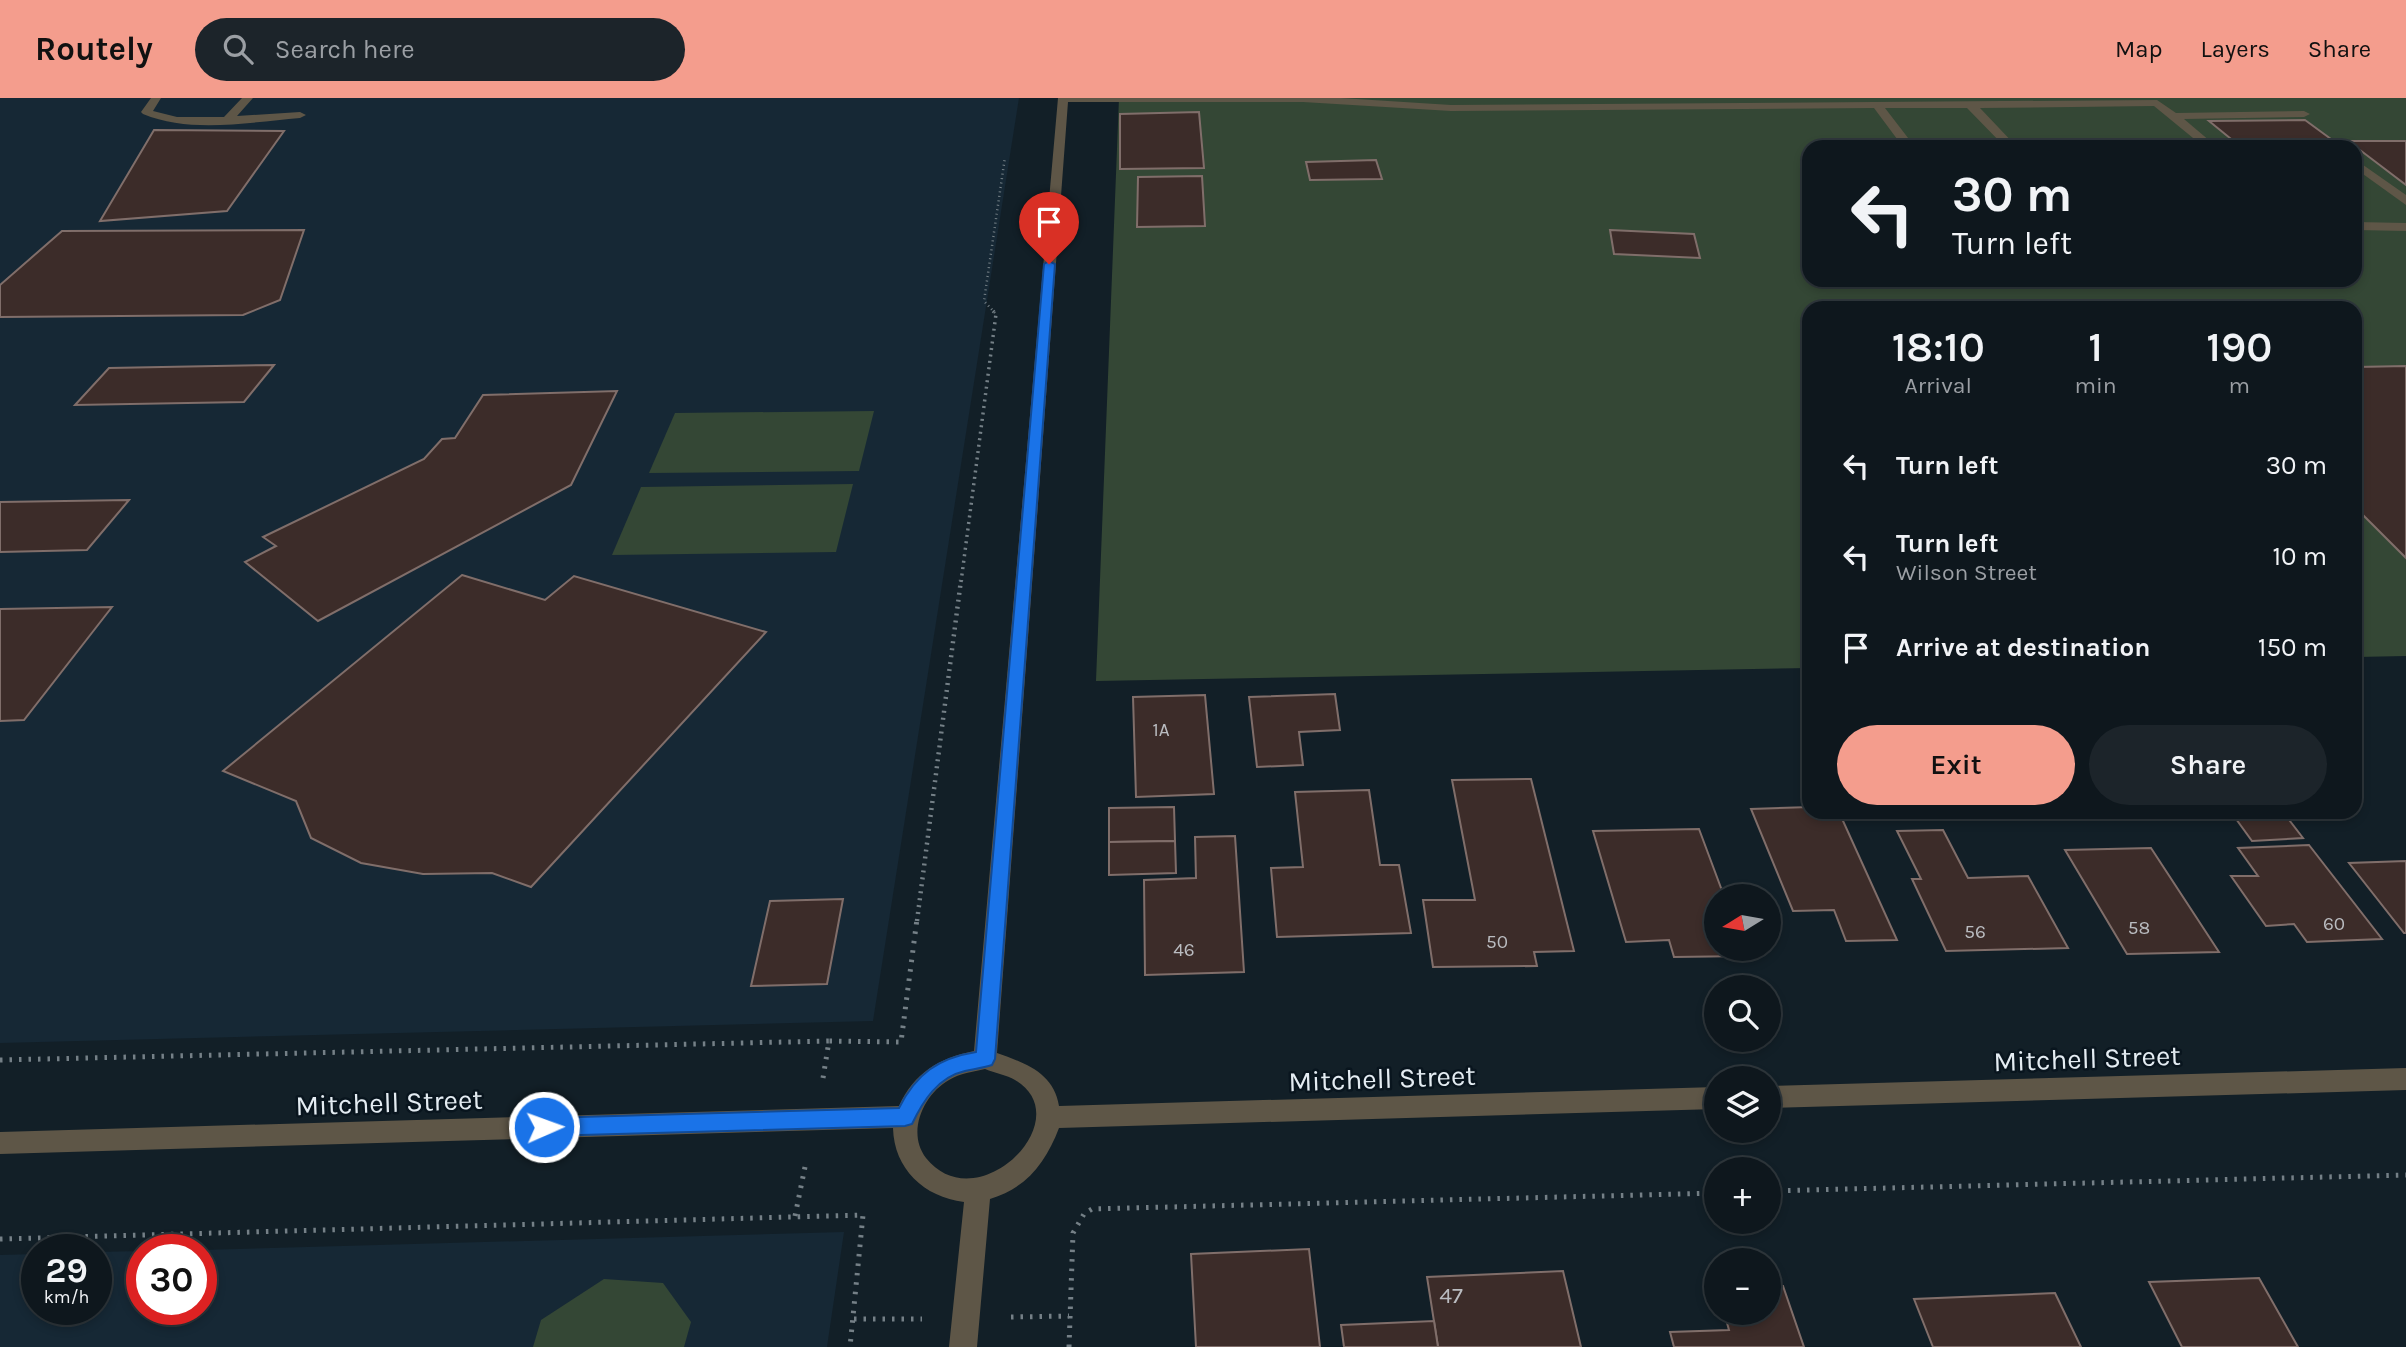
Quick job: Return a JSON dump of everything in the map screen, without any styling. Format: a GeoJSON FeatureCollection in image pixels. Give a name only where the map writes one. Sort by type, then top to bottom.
{"type":"FeatureCollection","features":[{"type":"Feature","properties":{"kind":"street"},"geometry":{"type":"LineString","coordinates":[[156,98],[147,112],[159,119],[227,120],[300,115]]}},
{"type":"Feature","properties":{"kind":"street"},"geometry":{"type":"LineString","coordinates":[[227,120],[248,98]]}},
{"type":"Feature","properties":{"kind":"street"},"geometry":{"type":"LineString","coordinates":[[985,1059],[1063,99],[1303,99],[1451,108],[2157,103],[2203,140]]}},
{"type":"Feature","properties":{"kind":"street"},"geometry":{"type":"LineString","coordinates":[[1876,104],[1904,140]]}},
{"type":"Feature","properties":{"kind":"street"},"geometry":{"type":"LineString","coordinates":[[1970,104],[2004,140]]}},
{"type":"Feature","properties":{"kind":"street"},"geometry":{"type":"LineString","coordinates":[[2174,116],[2304,114]]}},
{"type":"Feature","properties":{"kind":"street"},"geometry":{"type":"LineString","coordinates":[[2362,168],[2406,201]]}},
{"type":"Feature","properties":{"kind":"street"},"geometry":{"type":"LineString","coordinates":[[2362,226],[2406,226]]}},
{"type":"Feature","properties":{"kind":"street"},"geometry":{"type":"LineString","coordinates":[[985,1059],[1010,1063],[1031,1076],[1044,1094],[1050,1117],[1046,1137],[1036,1156],[1021,1171],[1001,1184],[978,1190],[936,1183],[920,1171],[909,1156],[904,1137],[905,1117],[916,1094],[936,1075],[959,1063],[985,1059]]}},
{"type":"Feature","properties":{"kind":"street","name":"Mitchell Street"},"geometry":{"type":"LineString","coordinates":[[1781,1097],[2406,1079]]}},
{"type":"Feature","properties":{"kind":"street","name":"Mitchell Street"},"geometry":{"type":"LineString","coordinates":[[1050,1117],[1704,1098]]}},
{"type":"Feature","properties":{"kind":"street","name":"Mitchell Street"},"geometry":{"type":"LineString","coordinates":[[0,1143],[905,1117]]}},
{"type":"Feature","properties":{"kind":"street"},"geometry":{"type":"LineString","coordinates":[[963,1347],[978,1190]]}},
{"type":"Feature","properties":{"kind":"path"},"geometry":{"type":"LineString","coordinates":[[0,1060],[830,1041],[901,1042],[996,314],[984,301],[1005,157]]}},
{"type":"Feature","properties":{"kind":"path"},"geometry":{"type":"LineString","coordinates":[[795,1216],[830,1041]]}},
{"type":"Feature","properties":{"kind":"path"},"geometry":{"type":"LineString","coordinates":[[1781,1191],[2406,1175]]}},
{"type":"Feature","properties":{"kind":"path"},"geometry":{"type":"LineString","coordinates":[[1069,1347],[1073,1233],[1084,1214],[1092,1209],[1704,1193]]}},
{"type":"Feature","properties":{"kind":"path"},"geometry":{"type":"LineString","coordinates":[[0,1238],[863,1215],[850,1347]]}},
{"type":"Feature","properties":{"kind":"shaded area"},"geometry":{"type":"Polygon","coordinates":[[[0,98],[1019,98],[873,1021],[0,1043],[0,98]]]}},
{"type":"Feature","properties":{"kind":"shaded area"},"geometry":{"type":"Polygon","coordinates":[[[844,1232],[827,1347],[0,1347],[0,1255],[21,1254],[21,1325],[112,1325],[112,1252],[126,1251],[126,1325],[217,1325],[217,1250],[844,1232]]]}},
{"type":"Feature","properties":{"kind":"green space"},"geometry":{"type":"Polygon","coordinates":[[[1119,98],[2406,98],[2406,656],[2362,657],[2362,301],[1802,301],[1802,668],[1096,681],[1119,98]]]}},
{"type":"Feature","properties":{"kind":"green space"},"geometry":{"type":"Polygon","coordinates":[[[874,411],[859,471],[649,473],[675,413],[874,411]]]}},
{"type":"Feature","properties":{"kind":"green space"},"geometry":{"type":"Polygon","coordinates":[[[853,484],[836,552],[612,555],[641,487],[853,484]]]}},
{"type":"Feature","properties":{"kind":"green space"},"geometry":{"type":"Polygon","coordinates":[[[604,1279],[663,1283],[691,1322],[684,1347],[533,1347],[541,1320],[604,1279]]]}},
{"type":"Feature","properties":{"kind":"building"},"geometry":{"type":"Polygon","coordinates":[[[1199,112],[1204,168],[1120,169],[1120,114],[1199,112]]]}},
{"type":"Feature","properties":{"kind":"building"},"geometry":{"type":"Polygon","coordinates":[[[2305,120],[2332,140],[2232,140],[2209,121],[2305,120]]]}},
{"type":"Feature","properties":{"kind":"building"},"geometry":{"type":"Polygon","coordinates":[[[154,130],[284,131],[227,211],[100,221],[154,130]]]}},
{"type":"Feature","properties":{"kind":"building"},"geometry":{"type":"Polygon","coordinates":[[[2362,141],[2406,141],[2406,185],[2362,152],[2362,141]]]}},
{"type":"Feature","properties":{"kind":"building"},"geometry":{"type":"Polygon","coordinates":[[[1376,160],[1382,179],[1310,180],[1306,162],[1376,160]]]}},
{"type":"Feature","properties":{"kind":"building"},"geometry":{"type":"Polygon","coordinates":[[[1202,176],[1205,226],[1137,227],[1138,177],[1202,176]]]}},
{"type":"Feature","properties":{"kind":"building"},"geometry":{"type":"Polygon","coordinates":[[[304,230],[280,300],[243,315],[0,317],[0,285],[62,231],[304,230]]]}},
{"type":"Feature","properties":{"kind":"building"},"geometry":{"type":"Polygon","coordinates":[[[1610,230],[1694,234],[1700,258],[1614,254],[1610,230]]]}},
{"type":"Feature","properties":{"kind":"building"},"geometry":{"type":"Polygon","coordinates":[[[274,365],[244,402],[75,405],[109,368],[274,365]]]}},
{"type":"Feature","properties":{"kind":"building"},"geometry":{"type":"Polygon","coordinates":[[[2406,366],[2406,558],[2362,514],[2362,367],[2406,366]]]}},
{"type":"Feature","properties":{"kind":"building"},"geometry":{"type":"Polygon","coordinates":[[[617,391],[571,485],[318,621],[245,562],[276,546],[263,537],[424,459],[442,439],[455,438],[483,395],[617,391]]]}},
{"type":"Feature","properties":{"kind":"building"},"geometry":{"type":"Polygon","coordinates":[[[129,500],[87,550],[0,552],[0,502],[129,500]]]}},
{"type":"Feature","properties":{"kind":"building"},"geometry":{"type":"Polygon","coordinates":[[[462,575],[545,600],[574,576],[766,632],[531,887],[492,873],[423,874],[361,863],[311,838],[296,801],[223,771],[462,575]]]}},
{"type":"Feature","properties":{"kind":"building"},"geometry":{"type":"Polygon","coordinates":[[[112,607],[24,720],[0,721],[0,609],[112,607]]]}},
{"type":"Feature","properties":{"kind":"building"},"geometry":{"type":"Polygon","coordinates":[[[1335,694],[1340,730],[1299,732],[1303,765],[1257,767],[1249,697],[1335,694]]]}},
{"type":"Feature","properties":{"kind":"building"},"geometry":{"type":"Polygon","coordinates":[[[1205,695],[1214,794],[1136,797],[1133,697],[1205,695]]]}},
{"type":"Feature","properties":{"kind":"building"},"geometry":{"type":"Polygon","coordinates":[[[1531,779],[1574,951],[1534,952],[1537,966],[1433,967],[1423,900],[1475,900],[1452,780],[1531,779]]]}},
{"type":"Feature","properties":{"kind":"building"},"geometry":{"type":"Polygon","coordinates":[[[1369,790],[1380,865],[1399,865],[1411,933],[1277,937],[1271,868],[1303,867],[1295,792],[1369,790]]]}},
{"type":"Feature","properties":{"kind":"building"},"geometry":{"type":"Polygon","coordinates":[[[1174,807],[1175,841],[1109,842],[1109,808],[1174,807]]]}},
{"type":"Feature","properties":{"kind":"building"},"geometry":{"type":"Polygon","coordinates":[[[1802,807],[1802,819],[1842,819],[1897,940],[1846,941],[1834,910],[1793,911],[1751,809],[1802,807]]]}},
{"type":"Feature","properties":{"kind":"building"},"geometry":{"type":"Polygon","coordinates":[[[2236,819],[2288,819],[2303,838],[2252,841],[2236,819]]]}},
{"type":"Feature","properties":{"kind":"building"},"geometry":{"type":"Polygon","coordinates":[[[1699,829],[1720,884],[1704,884],[1704,957],[1674,957],[1669,940],[1626,942],[1593,831],[1699,829]]]}},
{"type":"Feature","properties":{"kind":"building"},"geometry":{"type":"Polygon","coordinates":[[[1943,830],[1968,878],[2028,876],[2068,948],[1946,951],[1912,879],[1921,879],[1897,831],[1943,830]]]}},
{"type":"Feature","properties":{"kind":"building"},"geometry":{"type":"Polygon","coordinates":[[[1235,836],[1244,972],[1145,975],[1144,880],[1196,878],[1195,837],[1235,836]]]}},
{"type":"Feature","properties":{"kind":"building"},"geometry":{"type":"Polygon","coordinates":[[[1175,841],[1176,873],[1109,875],[1109,842],[1175,841]]]}},
{"type":"Feature","properties":{"kind":"building"},"geometry":{"type":"Polygon","coordinates":[[[2309,845],[2382,939],[2307,942],[2294,924],[2266,926],[2231,876],[2258,876],[2238,848],[2309,845]]]}},
{"type":"Feature","properties":{"kind":"building"},"geometry":{"type":"Polygon","coordinates":[[[2151,848],[2219,952],[2127,954],[2065,850],[2151,848]]]}},
{"type":"Feature","properties":{"kind":"building"},"geometry":{"type":"Polygon","coordinates":[[[2406,861],[2406,933],[2404,933],[2349,863],[2406,861]]]}},
{"type":"Feature","properties":{"kind":"building"},"geometry":{"type":"Polygon","coordinates":[[[843,899],[827,984],[751,986],[770,901],[843,899]]]}},
{"type":"Feature","properties":{"kind":"building"},"geometry":{"type":"Polygon","coordinates":[[[1309,1249],[1320,1347],[1196,1347],[1191,1254],[1309,1249]]]}},
{"type":"Feature","properties":{"kind":"building"},"geometry":{"type":"Polygon","coordinates":[[[1563,1271],[1581,1347],[1438,1347],[1427,1277],[1563,1271]]]}},
{"type":"Feature","properties":{"kind":"building"},"geometry":{"type":"Polygon","coordinates":[[[2259,1278],[2298,1347],[2182,1347],[2149,1282],[2259,1278]]]}},
{"type":"Feature","properties":{"kind":"building"},"geometry":{"type":"Polygon","coordinates":[[[1783,1286],[1804,1347],[1674,1347],[1670,1332],[1729,1330],[1728,1325],[1781,1325],[1783,1286]]]}},
{"type":"Feature","properties":{"kind":"building"},"geometry":{"type":"Polygon","coordinates":[[[2055,1293],[2081,1347],[1933,1347],[1914,1299],[2055,1293]]]}},
{"type":"Feature","properties":{"kind":"building"},"geometry":{"type":"Polygon","coordinates":[[[1434,1321],[1438,1347],[1344,1347],[1341,1325],[1434,1321]]]}},
{"type":"Feature","properties":{"kind":"route"},"geometry":{"type":"LineString","coordinates":[[544,1127],[905,1117],[916,1094],[936,1075],[959,1063],[985,1059],[1049,264]]}}]}
